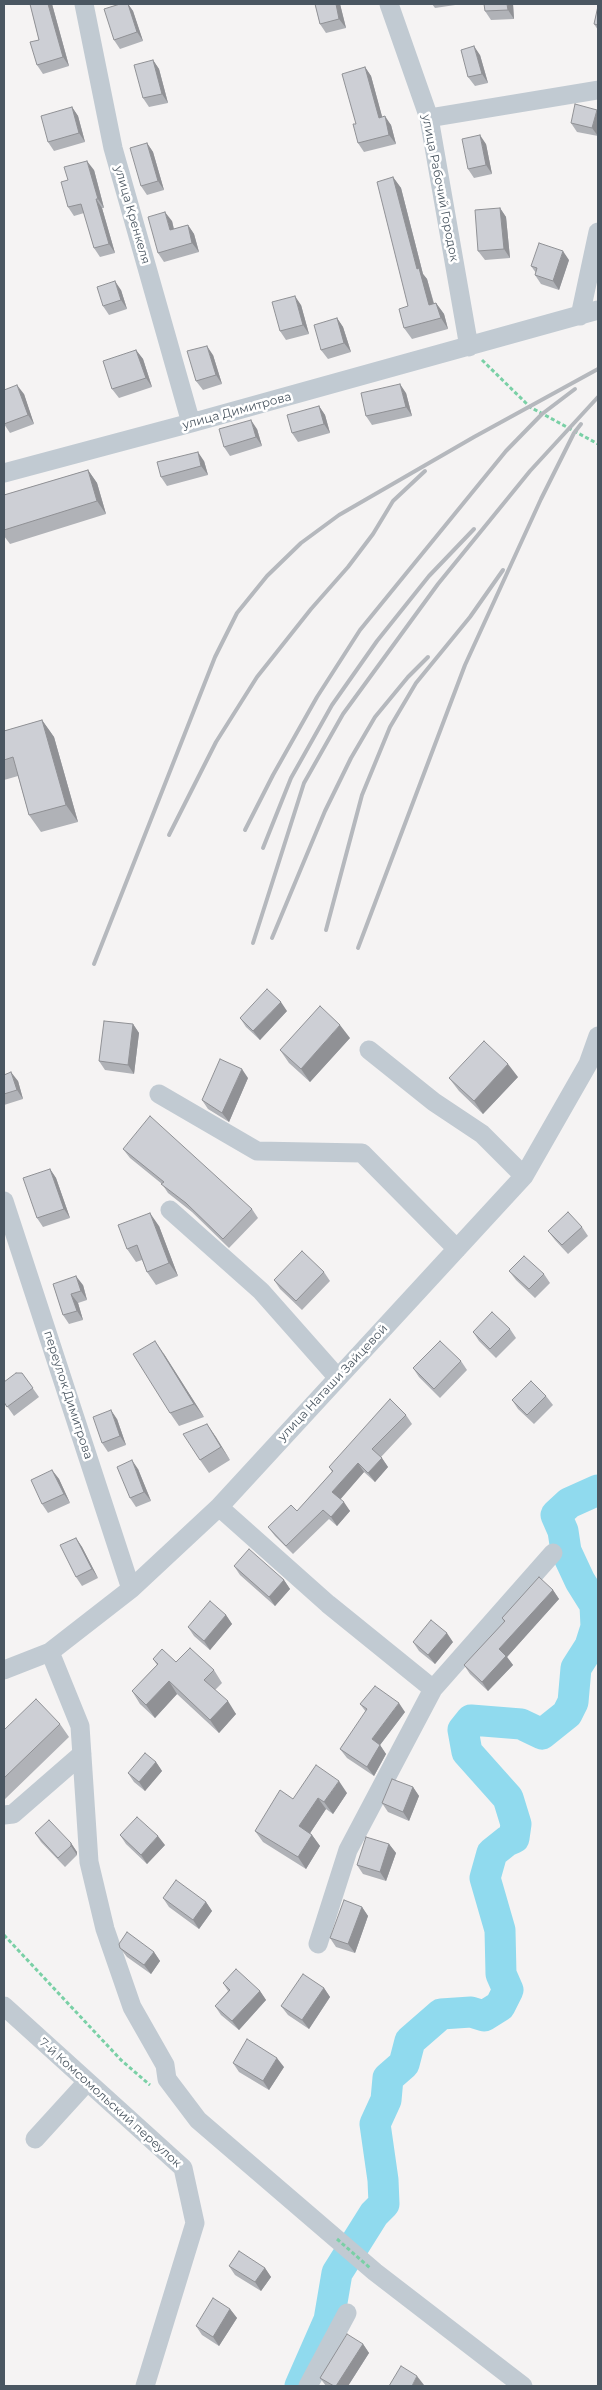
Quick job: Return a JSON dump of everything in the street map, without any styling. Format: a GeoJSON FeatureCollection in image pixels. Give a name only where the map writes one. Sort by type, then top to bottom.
{"type":"FeatureCollection","features":[{"type":"Feature","properties":{"kind":"street","name":"улица Кренкеля"},"geometry":{"type":"LineString","coordinates":[[84,4],[113,148],[192,423]]}},
{"type":"Feature","properties":{"kind":"street","name":"улица Рабочий Городок"},"geometry":{"type":"LineString","coordinates":[[390,4],[429,118],[469,347]]}},
{"type":"Feature","properties":{"kind":"street"},"geometry":{"type":"LineString","coordinates":[[429,118],[598,90]]}},
{"type":"Feature","properties":{"kind":"street"},"geometry":{"type":"LineString","coordinates":[[589,313],[598,232]]}},
{"type":"Feature","properties":{"kind":"street","name":"улица Димитрова"},"geometry":{"type":"LineString","coordinates":[[4,473],[589,313]]}},
{"type":"Feature","properties":{"kind":"street","name":"улица Наташи Зайцевой"},"geometry":{"type":"LineString","coordinates":[[4,1670],[50,1652],[131,1589],[219,1507],[524,1176],[593,1067],[598,1036]]}},
{"type":"Feature","properties":{"kind":"street"},"geometry":{"type":"LineString","coordinates":[[369,1050],[434,1102],[482,1134],[524,1176]]}},
{"type":"Feature","properties":{"kind":"street"},"geometry":{"type":"LineString","coordinates":[[159,1094],[257,1151],[362,1153],[457,1249]]}},
{"type":"Feature","properties":{"kind":"street","name":"переулок Димитрова"},"geometry":{"type":"LineString","coordinates":[[4,1201],[131,1589]]}},
{"type":"Feature","properties":{"kind":"street"},"geometry":{"type":"LineString","coordinates":[[170,1210],[260,1292],[338,1378]]}},
{"type":"Feature","properties":{"kind":"street"},"geometry":{"type":"LineString","coordinates":[[219,1507],[328,1604],[433,1689]]}},
{"type":"Feature","properties":{"kind":"street"},"geometry":{"type":"LineString","coordinates":[[318,1944],[348,1850],[433,1689],[552,1553]]}},
{"type":"Feature","properties":{"kind":"street"},"geometry":{"type":"LineString","coordinates":[[50,1652],[80,1726],[89,1862],[105,1929],[132,2007],[165,2065],[167,2079],[206,2126],[375,2272],[523,2386]]}},
{"type":"Feature","properties":{"kind":"street"},"geometry":{"type":"LineString","coordinates":[[4,1815],[13,1814],[82,1754]]}},
{"type":"Feature","properties":{"kind":"street","name":"7-й Комсомольский переулок"},"geometry":{"type":"LineString","coordinates":[[4,2006],[183,2168],[196,2223],[145,2386]]}},
{"type":"Feature","properties":{"kind":"street"},"geometry":{"type":"LineString","coordinates":[[35,2139],[87,2082]]}},
{"type":"Feature","properties":{"kind":"street"},"geometry":{"type":"LineString","coordinates":[[308,2386],[347,2313]]}},
{"type":"Feature","properties":{"kind":"path"},"geometry":{"type":"LineString","coordinates":[[469,347],[530,407],[598,444]]}},
{"type":"Feature","properties":{"kind":"path"},"geometry":{"type":"LineString","coordinates":[[337,2239],[370,2268]]}},
{"type":"Feature","properties":{"kind":"building"},"geometry":{"type":"Polygon","coordinates":[[[30,4],[48,4],[63,57],[37,65],[30,42],[39,40],[30,4]]]}},
{"type":"Feature","properties":{"kind":"building"},"geometry":{"type":"Polygon","coordinates":[[[120,4],[128,4],[137,32],[114,40],[104,9],[120,4]]]}},
{"type":"Feature","properties":{"kind":"building"},"geometry":{"type":"Polygon","coordinates":[[[315,4],[336,4],[339,19],[320,24],[315,4]]]}},
{"type":"Feature","properties":{"kind":"building"},"geometry":{"type":"Polygon","coordinates":[[[484,4],[507,4],[508,10],[485,11],[484,4]]]}},
{"type":"Feature","properties":{"kind":"building"},"geometry":{"type":"Polygon","coordinates":[[[598,6],[598,25],[594,24],[598,6]]]}},
{"type":"Feature","properties":{"kind":"building"},"geometry":{"type":"Polygon","coordinates":[[[474,46],[482,74],[468,77],[461,50],[474,46]]]}},
{"type":"Feature","properties":{"kind":"building"},"geometry":{"type":"Polygon","coordinates":[[[153,60],[162,94],[143,98],[134,65],[153,60]]]}},
{"type":"Feature","properties":{"kind":"building"},"geometry":{"type":"Polygon","coordinates":[[[365,67],[379,118],[385,116],[389,135],[358,143],[353,124],[356,124],[342,74],[365,67]]]}},
{"type":"Feature","properties":{"kind":"building"},"geometry":{"type":"Polygon","coordinates":[[[575,104],[597,110],[592,128],[571,123],[575,104]]]}},
{"type":"Feature","properties":{"kind":"building"},"geometry":{"type":"Polygon","coordinates":[[[72,107],[79,133],[48,142],[41,116],[72,107]]]}},
{"type":"Feature","properties":{"kind":"building"},"geometry":{"type":"Polygon","coordinates":[[[480,135],[486,165],[468,169],[462,139],[480,135]]]}},
{"type":"Feature","properties":{"kind":"building"},"geometry":{"type":"Polygon","coordinates":[[[147,143],[158,181],[141,186],[130,148],[147,143]]]}},
{"type":"Feature","properties":{"kind":"building"},"geometry":{"type":"Polygon","coordinates":[[[87,161],[109,244],[94,248],[81,204],[68,207],[61,182],[68,180],[64,167],[87,161]]]}},
{"type":"Feature","properties":{"kind":"building"},"geometry":{"type":"Polygon","coordinates":[[[393,177],[417,269],[419,268],[429,305],[436,303],[441,318],[404,328],[399,309],[408,306],[377,182],[393,177]]]}},
{"type":"Feature","properties":{"kind":"building"},"geometry":{"type":"Polygon","coordinates":[[[500,208],[504,249],[478,251],[475,210],[500,208]]]}},
{"type":"Feature","properties":{"kind":"building"},"geometry":{"type":"Polygon","coordinates":[[[165,212],[170,230],[188,225],[192,243],[158,253],[148,217],[165,212]]]}},
{"type":"Feature","properties":{"kind":"building"},"geometry":{"type":"Polygon","coordinates":[[[539,243],[563,251],[553,281],[535,275],[537,268],[531,266],[539,243]]]}},
{"type":"Feature","properties":{"kind":"building"},"geometry":{"type":"Polygon","coordinates":[[[115,281],[121,300],[103,306],[97,287],[115,281]]]}},
{"type":"Feature","properties":{"kind":"building"},"geometry":{"type":"Polygon","coordinates":[[[295,296],[303,325],[280,331],[272,302],[295,296]]]}},
{"type":"Feature","properties":{"kind":"building"},"geometry":{"type":"Polygon","coordinates":[[[337,318],[344,343],[321,350],[314,325],[337,318]]]}},
{"type":"Feature","properties":{"kind":"building"},"geometry":{"type":"Polygon","coordinates":[[[207,346],[216,375],[196,381],[187,351],[207,346]]]}},
{"type":"Feature","properties":{"kind":"building"},"geometry":{"type":"Polygon","coordinates":[[[136,350],[146,378],[112,389],[103,361],[136,350]]]}},
{"type":"Feature","properties":{"kind":"building"},"geometry":{"type":"Polygon","coordinates":[[[400,384],[406,407],[366,416],[361,393],[400,384]]]}},
{"type":"Feature","properties":{"kind":"building"},"geometry":{"type":"Polygon","coordinates":[[[17,385],[28,415],[4,424],[4,390],[17,385]]]}},
{"type":"Feature","properties":{"kind":"building"},"geometry":{"type":"Polygon","coordinates":[[[319,406],[324,424],[292,433],[287,415],[319,406]]]}},
{"type":"Feature","properties":{"kind":"building"},"geometry":{"type":"Polygon","coordinates":[[[251,420],[256,437],[224,447],[219,429],[251,420]]]}},
{"type":"Feature","properties":{"kind":"building"},"geometry":{"type":"Polygon","coordinates":[[[198,452],[201,466],[161,477],[157,462],[198,452]]]}},
{"type":"Feature","properties":{"kind":"building"},"geometry":{"type":"Polygon","coordinates":[[[88,470],[97,501],[4,530],[4,495],[88,470]]]}},
{"type":"Feature","properties":{"kind":"building"},"geometry":{"type":"Polygon","coordinates":[[[42,720],[66,805],[29,815],[13,757],[4,760],[4,731],[42,720]]]}},
{"type":"Feature","properties":{"kind":"building"},"geometry":{"type":"Polygon","coordinates":[[[267,989],[281,1002],[253,1031],[240,1018],[267,989]]]}},
{"type":"Feature","properties":{"kind":"building"},"geometry":{"type":"Polygon","coordinates":[[[320,1006],[340,1025],[301,1069],[280,1050],[320,1006]]]}},
{"type":"Feature","properties":{"kind":"building"},"geometry":{"type":"Polygon","coordinates":[[[104,1021],[133,1024],[128,1065],[99,1061],[104,1021]]]}},
{"type":"Feature","properties":{"kind":"building"},"geometry":{"type":"Polygon","coordinates":[[[484,1041],[508,1064],[474,1101],[449,1078],[484,1041]]]}},
{"type":"Feature","properties":{"kind":"building"},"geometry":{"type":"Polygon","coordinates":[[[220,1059],[242,1069],[222,1113],[202,1100],[220,1059]]]}},
{"type":"Feature","properties":{"kind":"building"},"geometry":{"type":"Polygon","coordinates":[[[11,1072],[17,1090],[4,1094],[4,1075],[11,1072]]]}},
{"type":"Feature","properties":{"kind":"building"},"geometry":{"type":"Polygon","coordinates":[[[150,1116],[252,1209],[223,1239],[186,1203],[161,1184],[164,1182],[123,1149],[150,1116]]]}},
{"type":"Feature","properties":{"kind":"building"},"geometry":{"type":"Polygon","coordinates":[[[50,1169],[64,1209],[37,1218],[23,1178],[50,1169]]]}},
{"type":"Feature","properties":{"kind":"building"},"geometry":{"type":"Polygon","coordinates":[[[568,1212],[582,1227],[562,1245],[548,1231],[568,1212]]]}},
{"type":"Feature","properties":{"kind":"building"},"geometry":{"type":"Polygon","coordinates":[[[150,1213],[169,1263],[147,1272],[137,1245],[127,1249],[118,1225],[150,1213]]]}},
{"type":"Feature","properties":{"kind":"building"},"geometry":{"type":"Polygon","coordinates":[[[302,1251],[324,1272],[296,1301],[274,1280],[302,1251]]]}},
{"type":"Feature","properties":{"kind":"building"},"geometry":{"type":"Polygon","coordinates":[[[524,1256],[544,1274],[529,1289],[509,1271],[524,1256]]]}},
{"type":"Feature","properties":{"kind":"building"},"geometry":{"type":"Polygon","coordinates":[[[76,1276],[81,1291],[71,1294],[77,1311],[63,1315],[53,1284],[76,1276]]]}},
{"type":"Feature","properties":{"kind":"building"},"geometry":{"type":"Polygon","coordinates":[[[492,1312],[510,1329],[490,1349],[473,1332],[492,1312]]]}},
{"type":"Feature","properties":{"kind":"building"},"geometry":{"type":"Polygon","coordinates":[[[155,1341],[194,1404],[170,1413],[133,1354],[155,1341]]]}},
{"type":"Feature","properties":{"kind":"building"},"geometry":{"type":"Polygon","coordinates":[[[440,1341],[461,1361],[434,1389],[413,1368],[440,1341]]]}},
{"type":"Feature","properties":{"kind":"building"},"geometry":{"type":"Polygon","coordinates":[[[16,1373],[22,1373],[33,1388],[7,1407],[4,1402],[4,1382],[16,1373]]]}},
{"type":"Feature","properties":{"kind":"building"},"geometry":{"type":"Polygon","coordinates":[[[531,1381],[546,1396],[527,1415],[512,1400],[531,1381]]]}},
{"type":"Feature","properties":{"kind":"building"},"geometry":{"type":"Polygon","coordinates":[[[390,1399],[406,1415],[372,1449],[382,1458],[368,1473],[358,1463],[332,1492],[344,1502],[331,1517],[323,1510],[286,1546],[268,1527],[291,1505],[297,1511],[333,1471],[329,1467],[390,1399]]]}},
{"type":"Feature","properties":{"kind":"building"},"geometry":{"type":"Polygon","coordinates":[[[111,1410],[120,1436],[102,1443],[93,1417],[111,1410]]]}},
{"type":"Feature","properties":{"kind":"building"},"geometry":{"type":"Polygon","coordinates":[[[207,1424],[221,1447],[200,1460],[183,1434],[207,1424]]]}},
{"type":"Feature","properties":{"kind":"building"},"geometry":{"type":"Polygon","coordinates":[[[132,1460],[144,1492],[130,1498],[117,1467],[132,1460]]]}},
{"type":"Feature","properties":{"kind":"building"},"geometry":{"type":"Polygon","coordinates":[[[52,1470],[64,1494],[42,1504],[31,1480],[52,1470]]]}},
{"type":"Feature","properties":{"kind":"building"},"geometry":{"type":"Polygon","coordinates":[[[76,1538],[92,1569],[76,1577],[60,1545],[76,1538]]]}},
{"type":"Feature","properties":{"kind":"building"},"geometry":{"type":"Polygon","coordinates":[[[249,1549],[284,1580],[269,1597],[234,1566],[249,1549]]]}},
{"type":"Feature","properties":{"kind":"building"},"geometry":{"type":"Polygon","coordinates":[[[539,1577],[553,1590],[499,1649],[506,1656],[482,1682],[464,1665],[505,1621],[502,1618],[539,1577]]]}},
{"type":"Feature","properties":{"kind":"building"},"geometry":{"type":"Polygon","coordinates":[[[210,1601],[226,1615],[204,1641],[188,1627],[210,1601]]]}},
{"type":"Feature","properties":{"kind":"building"},"geometry":{"type":"Polygon","coordinates":[[[431,1620],[447,1633],[428,1655],[413,1642],[431,1620]]]}},
{"type":"Feature","properties":{"kind":"building"},"geometry":{"type":"Polygon","coordinates":[[[190,1648],[214,1670],[204,1680],[228,1701],[210,1720],[169,1681],[146,1705],[132,1691],[158,1664],[153,1659],[162,1649],[176,1662],[190,1648]]]}},
{"type":"Feature","properties":{"kind":"building"},"geometry":{"type":"Polygon","coordinates":[[[375,1686],[399,1703],[372,1739],[380,1745],[367,1767],[340,1749],[367,1709],[360,1704],[375,1686]]]}},
{"type":"Feature","properties":{"kind":"building"},"geometry":{"type":"Polygon","coordinates":[[[36,1699],[60,1724],[4,1778],[4,1730],[36,1699]]]}},
{"type":"Feature","properties":{"kind":"building"},"geometry":{"type":"Polygon","coordinates":[[[145,1753],[156,1762],[139,1782],[128,1773],[145,1753]]]}},
{"type":"Feature","properties":{"kind":"building"},"geometry":{"type":"Polygon","coordinates":[[[316,1765],[339,1781],[324,1802],[318,1798],[299,1826],[312,1835],[298,1857],[255,1831],[280,1790],[293,1799],[316,1765]]]}},
{"type":"Feature","properties":{"kind":"building"},"geometry":{"type":"Polygon","coordinates":[[[392,1779],[413,1787],[403,1812],[382,1803],[392,1779]]]}},
{"type":"Feature","properties":{"kind":"building"},"geometry":{"type":"Polygon","coordinates":[[[137,1817],[158,1836],[141,1855],[120,1835],[137,1817]]]}},
{"type":"Feature","properties":{"kind":"building"},"geometry":{"type":"Polygon","coordinates":[[[49,1820],[71,1843],[71,1846],[58,1858],[35,1833],[49,1820]]]}},
{"type":"Feature","properties":{"kind":"building"},"geometry":{"type":"Polygon","coordinates":[[[366,1837],[389,1844],[380,1872],[357,1865],[366,1837]]]}},
{"type":"Feature","properties":{"kind":"building"},"geometry":{"type":"Polygon","coordinates":[[[176,1880],[206,1902],[193,1920],[163,1898],[176,1880]]]}},
{"type":"Feature","properties":{"kind":"building"},"geometry":{"type":"Polygon","coordinates":[[[344,1900],[362,1907],[348,1944],[330,1938],[344,1900]]]}},
{"type":"Feature","properties":{"kind":"building"},"geometry":{"type":"Polygon","coordinates":[[[127,1932],[154,1952],[144,1965],[120,1948],[119,1944],[127,1932]]]}},
{"type":"Feature","properties":{"kind":"building"},"geometry":{"type":"Polygon","coordinates":[[[236,1969],[260,1991],[232,2021],[215,2006],[230,1990],[223,1983],[236,1969]]]}},
{"type":"Feature","properties":{"kind":"building"},"geometry":{"type":"Polygon","coordinates":[[[303,1974],[324,1988],[302,2020],[281,2006],[303,1974]]]}},
{"type":"Feature","properties":{"kind":"building"},"geometry":{"type":"Polygon","coordinates":[[[247,2039],[277,2058],[263,2081],[233,2063],[247,2039]]]}},
{"type":"Feature","properties":{"kind":"building"},"geometry":{"type":"Polygon","coordinates":[[[239,2251],[265,2268],[255,2282],[229,2266],[239,2251]]]}},
{"type":"Feature","properties":{"kind":"building"},"geometry":{"type":"Polygon","coordinates":[[[213,2298],[230,2309],[213,2337],[196,2326],[213,2298]]]}},
{"type":"Feature","properties":{"kind":"building"},"geometry":{"type":"Polygon","coordinates":[[[347,2334],[363,2344],[336,2386],[334,2386],[320,2378],[347,2334]]]}},
{"type":"Feature","properties":{"kind":"building"},"geometry":{"type":"Polygon","coordinates":[[[401,2366],[417,2376],[412,2386],[389,2386],[401,2366]]]}},
{"type":"Feature","properties":{"kind":"waterway"},"geometry":{"type":"LineString","coordinates":[[300,2386],[329,2320],[337,2273],[374,2214],[384,2204],[383,2180],[375,2124],[386,2100],[388,2078],[404,2064],[410,2041],[441,2014],[471,2012],[484,2016],[500,2006],[508,1990],[501,1974],[500,1930],[485,1878],[492,1853],[514,1838],[516,1824],[508,1798],[467,1752],[463,1730],[471,1720],[521,1724],[542,1734],[567,1714],[573,1702],[576,1668],[590,1646],[596,1627],[595,1605],[580,1581],[566,1551],[563,1531],[556,1515],[569,1503],[598,1490]]}},
{"type":"Feature","properties":{"kind":"railway"},"geometry":{"type":"LineString","coordinates":[[94,964],[215,657],[237,613],[267,576],[301,543],[339,515],[474,437],[598,369]]}},
{"type":"Feature","properties":{"kind":"railway"},"geometry":{"type":"LineString","coordinates":[[245,830],[273,775],[317,697],[360,630],[506,451],[542,414],[575,389]]}},
{"type":"Feature","properties":{"kind":"railway"},"geometry":{"type":"LineString","coordinates":[[253,943],[304,783],[343,714],[438,584],[530,471],[598,397]]}},
{"type":"Feature","properties":{"kind":"railway"},"geometry":{"type":"LineString","coordinates":[[358,948],[465,665],[541,499],[574,433],[581,424]]}},
{"type":"Feature","properties":{"kind":"railway"},"geometry":{"type":"LineString","coordinates":[[169,835],[216,742],[257,677],[311,609],[348,567],[373,534],[393,501],[425,471]]}},
{"type":"Feature","properties":{"kind":"railway"},"geometry":{"type":"LineString","coordinates":[[263,848],[291,778],[332,705],[377,641],[429,576],[474,529]]}},
{"type":"Feature","properties":{"kind":"railway"},"geometry":{"type":"LineString","coordinates":[[326,930],[362,795],[390,727],[416,683],[470,617],[503,570]]}},
{"type":"Feature","properties":{"kind":"railway"},"geometry":{"type":"LineString","coordinates":[[272,938],[325,811],[351,758],[375,717],[408,677],[428,657]]}}]}
